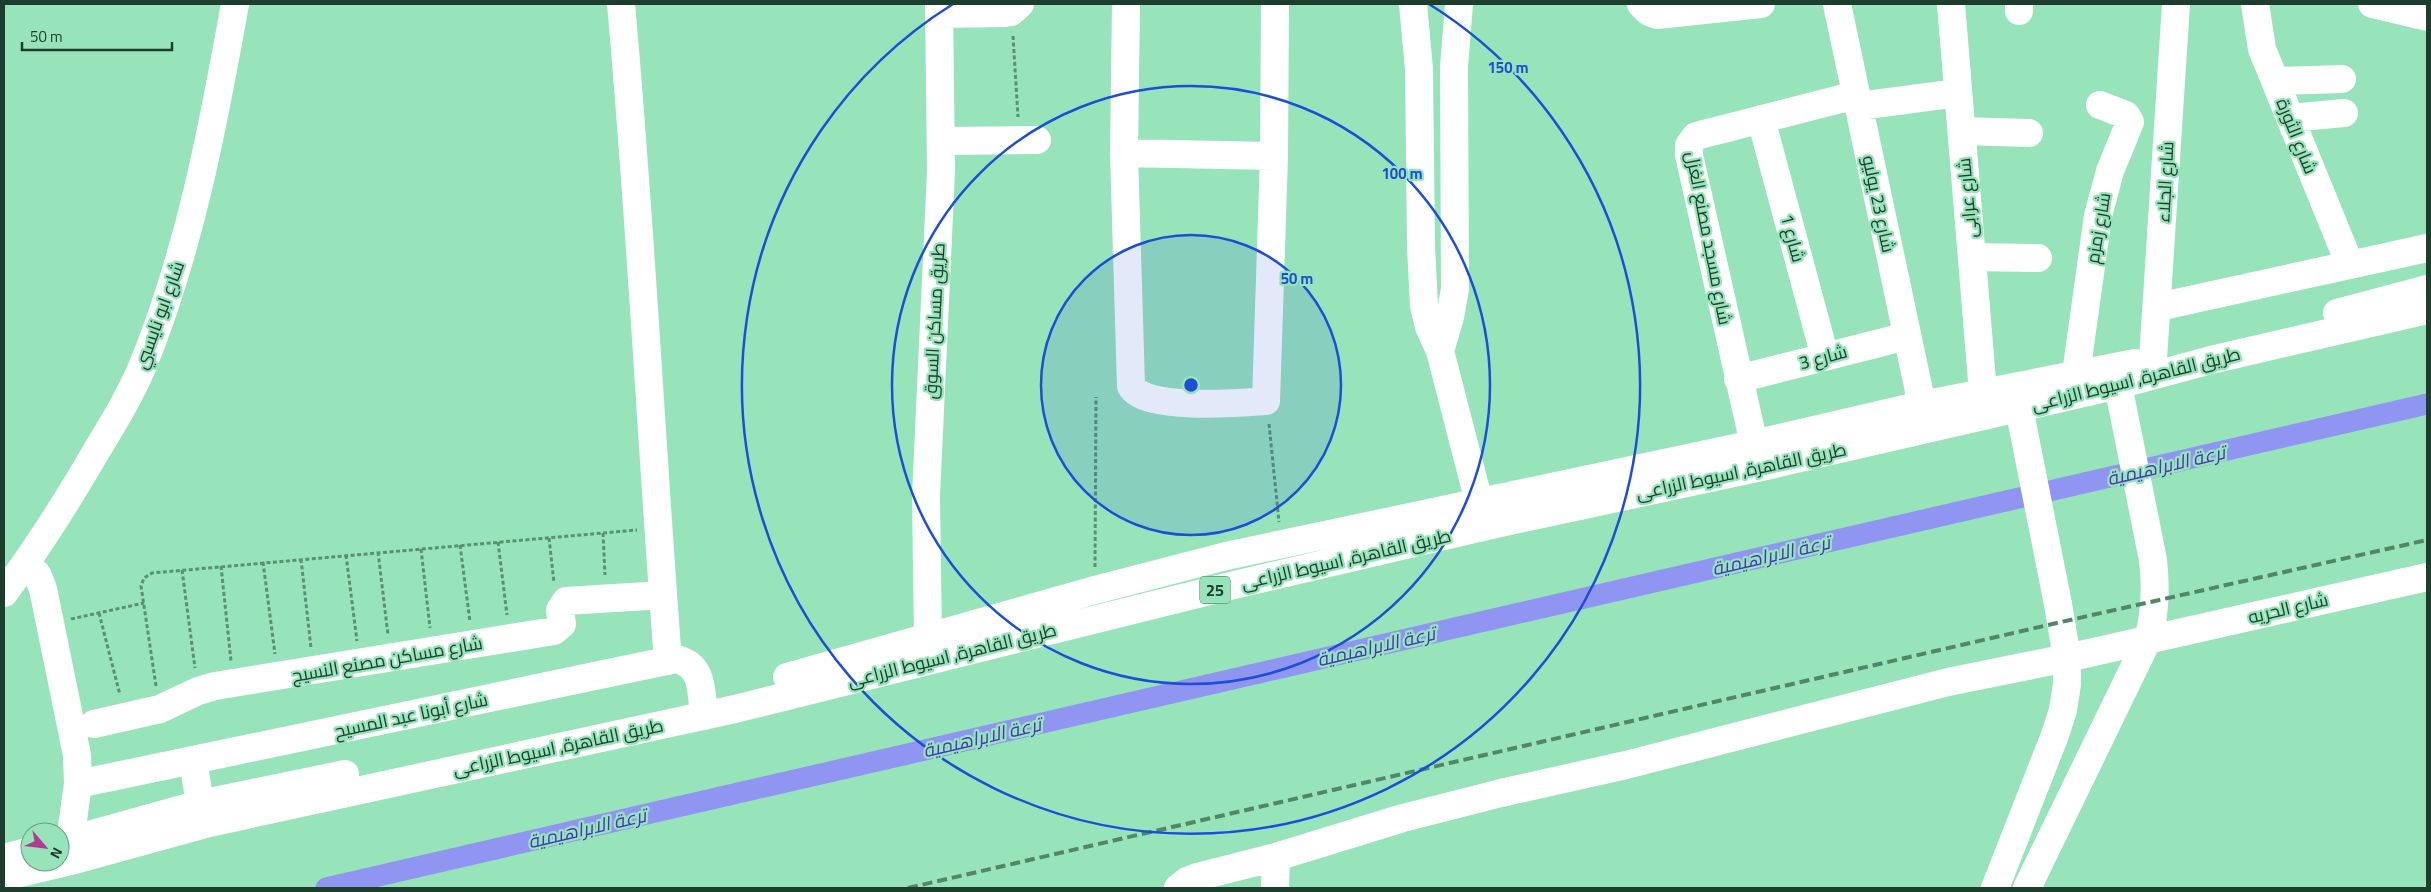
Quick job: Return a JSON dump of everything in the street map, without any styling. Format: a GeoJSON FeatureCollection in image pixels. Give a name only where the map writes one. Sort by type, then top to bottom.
{"type":"FeatureCollection","features":[{"type":"Feature","properties":{"kind":"main road","name":"شارع ابو نايسبي"},"geometry":{"type":"LineString","coordinates":[[4,593],[57,519],[121,409],[142,367],[159,324],[200,187],[236,4]]}},
{"type":"Feature","properties":{"kind":"main road"},"geometry":{"type":"LineString","coordinates":[[621,4],[642,252],[647,378],[668,661]]}},
{"type":"Feature","properties":{"kind":"main road"},"geometry":{"type":"LineString","coordinates":[[1126,4],[1124,153],[1131,386],[1151,400],[1211,404],[1266,401],[1274,156],[1276,4]]}},
{"type":"Feature","properties":{"kind":"main road"},"geometry":{"type":"LineString","coordinates":[[1413,4],[1420,69],[1421,278],[1429,327],[1440,351],[1479,502]]}},
{"type":"Feature","properties":{"kind":"main road"},"geometry":{"type":"LineString","coordinates":[[1440,351],[1450,317],[1455,280],[1454,68],[1459,4]]}},
{"type":"Feature","properties":{"kind":"main road"},"geometry":{"type":"LineString","coordinates":[[1640,4],[1649,12],[1658,15],[1761,4]]}},
{"type":"Feature","properties":{"kind":"main road","name":"شارع 23 يوليو"},"geometry":{"type":"LineString","coordinates":[[1837,4],[1922,405]]}},
{"type":"Feature","properties":{"kind":"main road","name":"شارع عرابى"},"geometry":{"type":"LineString","coordinates":[[1951,4],[1983,393]]}},
{"type":"Feature","properties":{"kind":"main road","name":"شارع الجلاء"},"geometry":{"type":"LineString","coordinates":[[2153,359],[2158,307],[2176,4]]}},
{"type":"Feature","properties":{"kind":"main road","name":"شارع الثورة"},"geometry":{"type":"LineString","coordinates":[[2255,4],[2262,49],[2350,265]]}},
{"type":"Feature","properties":{"kind":"main road"},"geometry":{"type":"LineString","coordinates":[[2372,4],[2427,17]]}},
{"type":"Feature","properties":{"kind":"main road"},"geometry":{"type":"LineString","coordinates":[[939,9],[1016,8]]}},
{"type":"Feature","properties":{"kind":"main road","name":"طريق مساكن السوق"},"geometry":{"type":"LineString","coordinates":[[928,638],[926,496],[941,142],[939,9]]}},
{"type":"Feature","properties":{"kind":"main road"},"geometry":{"type":"LineString","coordinates":[[1420,69],[1454,68]]}},
{"type":"Feature","properties":{"kind":"main road"},"geometry":{"type":"LineString","coordinates":[[2275,81],[2342,79]]}},
{"type":"Feature","properties":{"kind":"main road","name":"شارع مسجد مصنع الغزل"},"geometry":{"type":"LineString","coordinates":[[1754,444],[1688,150],[1691,141],[1696,136],[1760,119],[1857,101],[1958,93]]}},
{"type":"Feature","properties":{"kind":"main road","name":"شارع زمزم"},"geometry":{"type":"LineString","coordinates":[[2076,374],[2100,208],[2110,171],[2130,122],[2126,114],[2100,105]]}},
{"type":"Feature","properties":{"kind":"main road"},"geometry":{"type":"LineString","coordinates":[[2290,118],[2344,113]]}},
{"type":"Feature","properties":{"kind":"main road","name":"شارع 1"},"geometry":{"type":"LineString","coordinates":[[1760,119],[1825,357]]}},
{"type":"Feature","properties":{"kind":"main road"},"geometry":{"type":"LineString","coordinates":[[1962,131],[2029,132]]}},
{"type":"Feature","properties":{"kind":"main road"},"geometry":{"type":"LineString","coordinates":[[941,142],[1029,140]]}},
{"type":"Feature","properties":{"kind":"main road"},"geometry":{"type":"LineString","coordinates":[[1124,153],[1274,156]]}},
{"type":"Feature","properties":{"kind":"main road"},"geometry":{"type":"LineString","coordinates":[[2158,307],[2427,248]]}},
{"type":"Feature","properties":{"kind":"main road"},"geometry":{"type":"LineString","coordinates":[[1972,257],[2038,258]]}},
{"type":"Feature","properties":{"kind":"main road","name":"طريق القاهرة, اسيوط الزراعى"},"geometry":{"type":"LineString","coordinates":[[703,706],[737,690],[1095,590],[1226,556],[1754,444],[1922,405],[2153,359],[2427,289]]}},
{"type":"Feature","properties":{"kind":"main road","name":"طريق القاهرة, اسيوط الزراعى"},"geometry":{"type":"LineString","coordinates":[[70,841],[200,804],[550,739],[703,706],[1492,525],[1766,466],[2019,408],[2118,385],[2211,360],[2427,310]]}},
{"type":"Feature","properties":{"kind":"main road","name":"شارع 3"},"geometry":{"type":"LineString","coordinates":[[1738,379],[1907,336]]}},
{"type":"Feature","properties":{"kind":"main road"},"geometry":{"type":"LineString","coordinates":[[2027,888],[2148,639],[2156,602],[2152,560],[2118,385]]}},
{"type":"Feature","properties":{"kind":"main road"},"geometry":{"type":"LineString","coordinates":[[1995,888],[2063,710],[2067,684],[2067,658],[2028,446],[2019,408]]}},
{"type":"Feature","properties":{"kind":"main road"},"geometry":{"type":"LineString","coordinates":[[25,565],[37,574],[43,588],[77,755],[78,784],[69,822]]}},
{"type":"Feature","properties":{"kind":"main road","name":"شارع الحريه"},"geometry":{"type":"LineString","coordinates":[[1178,888],[1187,881],[1197,877],[1276,857],[1403,818],[1500,793],[1626,766],[1948,682],[2067,658],[2427,577]]}},
{"type":"Feature","properties":{"kind":"main road","name":"شارع مساكن مصنع النسيج"},"geometry":{"type":"LineString","coordinates":[[94,724],[160,709],[198,691],[557,630],[562,624],[561,606],[566,601],[663,595]]}},
{"type":"Feature","properties":{"kind":"main road","name":"شارع أبونا عبد المسيح"},"geometry":{"type":"LineString","coordinates":[[78,784],[676,659],[691,665],[700,679],[703,706]]}},
{"type":"Feature","properties":{"kind":"main road","name":"طريق القاهرة, اسيوط الزراعى"},"geometry":{"type":"LineString","coordinates":[[4,878],[209,823],[550,739]]}},
{"type":"Feature","properties":{"kind":"main road"},"geometry":{"type":"LineString","coordinates":[[192,760],[200,804]]}},
{"type":"Feature","properties":{"kind":"main road"},"geometry":{"type":"LineString","coordinates":[[4,858],[20,854]]}},
{"type":"Feature","properties":{"kind":"main road"},"geometry":{"type":"LineString","coordinates":[[1275,888],[1276,857]]}},
{"type":"Feature","properties":{"kind":"path"},"geometry":{"type":"LineString","coordinates":[[1016,8],[1029,140]]}},
{"type":"Feature","properties":{"kind":"path"},"geometry":{"type":"LineString","coordinates":[[1095,590],[1096,397]]}},
{"type":"Feature","properties":{"kind":"path"},"geometry":{"type":"LineString","coordinates":[[1266,401],[1281,544]]}},
{"type":"Feature","properties":{"kind":"path"},"geometry":{"type":"LineString","coordinates":[[160,709],[141,586],[144,578],[152,573],[658,528]]}},
{"type":"Feature","properties":{"kind":"path"},"geometry":{"type":"LineString","coordinates":[[603,533],[606,598]]}},
{"type":"Feature","properties":{"kind":"path"},"geometry":{"type":"LineString","coordinates":[[498,542],[510,638]]}},
{"type":"Feature","properties":{"kind":"path"},"geometry":{"type":"LineString","coordinates":[[460,545],[473,644]]}},
{"type":"Feature","properties":{"kind":"path"},"geometry":{"type":"LineString","coordinates":[[421,548],[433,651]]}},
{"type":"Feature","properties":{"kind":"path"},"geometry":{"type":"LineString","coordinates":[[378,552],[391,658]]}},
{"type":"Feature","properties":{"kind":"path"},"geometry":{"type":"LineString","coordinates":[[346,555],[360,664]]}},
{"type":"Feature","properties":{"kind":"path"},"geometry":{"type":"LineString","coordinates":[[301,559],[314,671]]}},
{"type":"Feature","properties":{"kind":"path"},"geometry":{"type":"LineString","coordinates":[[264,562],[278,677]]}},
{"type":"Feature","properties":{"kind":"path"},"geometry":{"type":"LineString","coordinates":[[221,566],[234,684]]}},
{"type":"Feature","properties":{"kind":"path"},"geometry":{"type":"LineString","coordinates":[[182,570],[198,691]]}},
{"type":"Feature","properties":{"kind":"path"},"geometry":{"type":"LineString","coordinates":[[66,621],[144,603]]}},
{"type":"Feature","properties":{"kind":"path"},"geometry":{"type":"LineString","coordinates":[[99,613],[126,718]]}},
{"type":"Feature","properties":{"kind":"waterway","name":"ترعة الابراهيمية"},"geometry":{"type":"LineString","coordinates":[[326,888],[2427,404]]}},
{"type":"Feature","properties":{"kind":"railway"},"geometry":{"type":"LineString","coordinates":[[908,888],[2061,622],[2427,540]]}}]}
